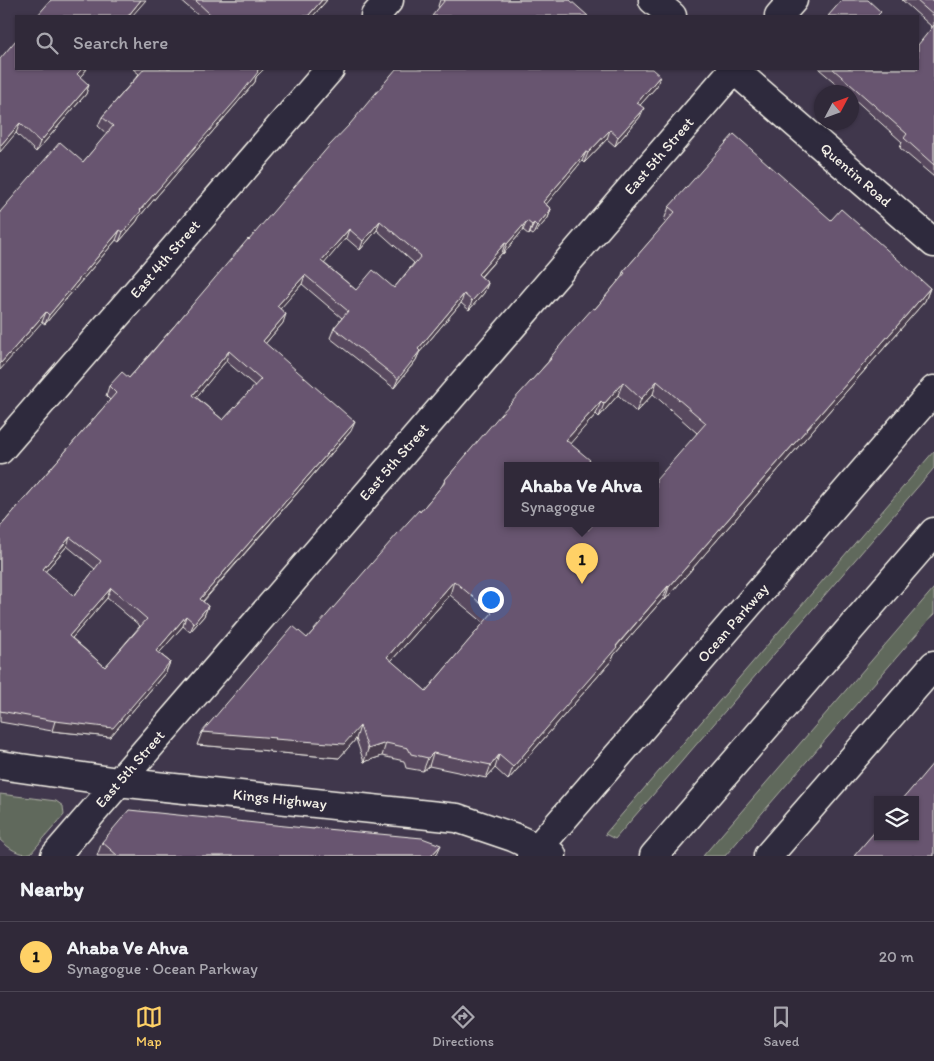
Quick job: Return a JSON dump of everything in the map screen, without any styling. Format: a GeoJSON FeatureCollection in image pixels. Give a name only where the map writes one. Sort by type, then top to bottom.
{"type":"FeatureCollection","features":[{"type":"Feature","properties":{"kind":"street"},"geometry":{"type":"LineString","coordinates":[[376,15],[389,0]]}},
{"type":"Feature","properties":{"kind":"street"},"geometry":{"type":"LineString","coordinates":[[653,0],[671,15]]}},
{"type":"Feature","properties":{"kind":"street"},"geometry":{"type":"LineString","coordinates":[[780,15],[793,0]]}},
{"type":"Feature","properties":{"kind":"street","name":"East 4th Street"},"geometry":{"type":"LineString","coordinates":[[0,450],[329,70]]}},
{"type":"Feature","properties":{"kind":"street","name":"East 5th Street"},"geometry":{"type":"LineString","coordinates":[[55,856],[732,70]]}},
{"type":"Feature","properties":{"kind":"street","name":"Quentin Road"},"geometry":{"type":"LineString","coordinates":[[734,70],[934,242]]}},
{"type":"Feature","properties":{"kind":"street","name":"Ocean Parkway"},"geometry":{"type":"LineString","coordinates":[[541,854],[934,390]]}},
{"type":"Feature","properties":{"kind":"street"},"geometry":{"type":"LineString","coordinates":[[654,856],[934,532]]}},
{"type":"Feature","properties":{"kind":"street"},"geometry":{"type":"LineString","coordinates":[[768,856],[934,665]]}},
{"type":"Feature","properties":{"kind":"street","name":"Kings Highway"},"geometry":{"type":"LineString","coordinates":[[0,765],[118,782],[457,818],[513,838],[541,854]]}},
{"type":"Feature","properties":{"kind":"green space"},"geometry":{"type":"Polygon","coordinates":[[[934,451],[934,468],[615,839],[605,834],[934,451]]]}},
{"type":"Feature","properties":{"kind":"green space"},"geometry":{"type":"Polygon","coordinates":[[[934,588],[934,614],[725,856],[703,856],[934,588]]]}},
{"type":"Feature","properties":{"kind":"green space"},"geometry":{"type":"Polygon","coordinates":[[[0,794],[56,801],[63,806],[64,815],[31,853],[18,852],[0,840],[0,794]]]}},
{"type":"Feature","properties":{"kind":"building"},"geometry":{"type":"Polygon","coordinates":[[[51,0],[141,0],[129,15],[38,15],[51,0]]]}},
{"type":"Feature","properties":{"kind":"building"},"geometry":{"type":"Polygon","coordinates":[[[195,0],[322,0],[309,15],[210,14],[195,0]]]}},
{"type":"Feature","properties":{"kind":"building"},"geometry":{"type":"Polygon","coordinates":[[[445,0],[570,0],[587,15],[433,15],[445,0]]]}},
{"type":"Feature","properties":{"kind":"building"},"geometry":{"type":"Polygon","coordinates":[[[842,0],[868,0],[881,12],[878,15],[829,15],[842,0]]]}},
{"type":"Feature","properties":{"kind":"building"},"geometry":{"type":"Polygon","coordinates":[[[916,0],[934,0],[934,16],[916,0]]]}},
{"type":"Feature","properties":{"kind":"building"},"geometry":{"type":"Polygon","coordinates":[[[934,25],[934,165],[904,138],[907,134],[859,92],[859,85],[851,85],[834,70],[919,70],[919,44],[934,25]]]}},
{"type":"Feature","properties":{"kind":"building"},"geometry":{"type":"Polygon","coordinates":[[[15,41],[15,70],[81,70],[77,74],[89,85],[40,142],[20,123],[0,146],[0,59],[15,41]]]}},
{"type":"Feature","properties":{"kind":"building"},"geometry":{"type":"Polygon","coordinates":[[[143,70],[258,70],[236,100],[123,232],[120,230],[49,315],[46,312],[0,364],[0,212],[60,142],[83,162],[113,126],[102,117],[143,70]]]}},
{"type":"Feature","properties":{"kind":"building"},"geometry":{"type":"Polygon","coordinates":[[[395,70],[653,70],[660,76],[637,103],[644,108],[618,137],[610,130],[588,153],[586,152],[543,202],[551,209],[537,226],[527,221],[507,244],[505,243],[478,274],[488,283],[472,301],[464,294],[418,349],[420,351],[398,379],[334,328],[348,311],[305,275],[277,306],[286,314],[263,341],[355,422],[200,599],[208,606],[194,623],[186,616],[156,651],[170,662],[113,728],[55,721],[0,711],[0,527],[116,393],[109,386],[122,372],[129,378],[395,70]],[[380,221],[363,241],[349,229],[321,261],[356,290],[373,270],[394,288],[421,256],[380,221]],[[229,351],[193,395],[223,420],[261,379],[229,351]],[[70,537],[43,569],[74,596],[101,561],[70,537]],[[111,588],[69,636],[105,667],[147,619],[111,588]]]}},
{"type":"Feature","properties":{"kind":"building"},"geometry":{"type":"Polygon","coordinates":[[[734,134],[831,220],[841,209],[930,288],[668,586],[513,767],[499,755],[491,765],[433,753],[428,758],[411,754],[408,748],[386,743],[368,749],[360,726],[344,744],[202,732],[293,626],[307,638],[398,533],[419,510],[420,512],[500,415],[551,359],[567,337],[593,308],[595,309],[625,273],[623,272],[675,212],[669,207],[734,134]],[[657,381],[641,399],[623,382],[604,404],[601,401],[566,440],[590,460],[588,462],[504,462],[504,527],[585,527],[588,530],[591,527],[659,527],[659,477],[706,423],[657,381]],[[454,581],[387,657],[426,691],[492,613],[454,581]]]}},
{"type":"Feature","properties":{"kind":"building"},"geometry":{"type":"Polygon","coordinates":[[[934,762],[934,856],[854,856],[874,833],[874,841],[919,841],[919,796],[905,796],[934,762]]]}},
{"type":"Feature","properties":{"kind":"building"},"geometry":{"type":"Polygon","coordinates":[[[129,810],[422,838],[441,845],[431,856],[118,856],[102,842],[129,810]]]}},
{"type":"Feature","properties":{"kind":"place","name":"Ahaba Ve Ahva"},"geometry":{"type":"Point","coordinates":[582,584]}}]}
